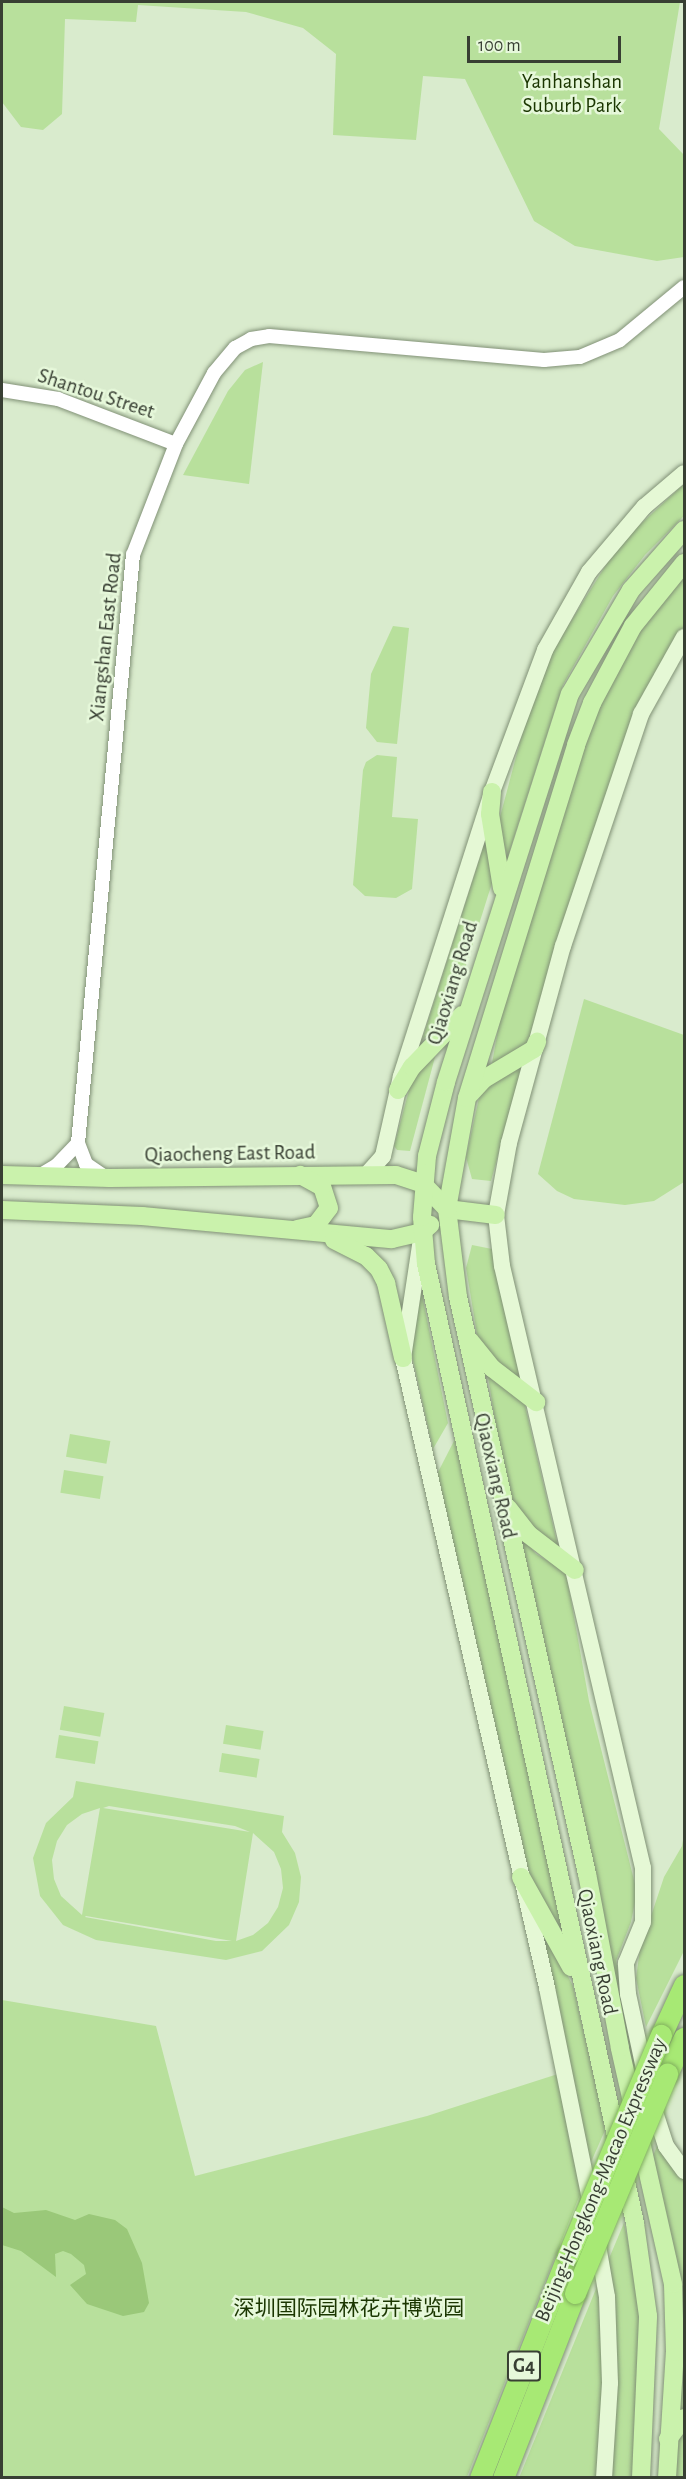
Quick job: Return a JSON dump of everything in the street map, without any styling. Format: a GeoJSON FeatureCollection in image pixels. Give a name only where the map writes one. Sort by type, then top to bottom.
{"type":"FeatureCollection","features":[{"type":"Feature","properties":{"kind":"highway","name":"Beijing-Hongkong-Macao Expressway"},"geometry":{"type":"LineString","coordinates":[[480,2478],[568,2255],[684,1985]]}},
{"type":"Feature","properties":{"kind":"highway","name":"Beijing-Hongkong-Macao Expressway"},"geometry":{"type":"LineString","coordinates":[[503,2478],[575,2293],[684,2038]]}},
{"type":"Feature","properties":{"kind":"main road"},"geometry":{"type":"LineString","coordinates":[[366,1175],[383,1156],[398,1090],[492,792],[527,693],[564,612],[616,538],[684,473]]}},
{"type":"Feature","properties":{"kind":"main road","name":"Qiaoxiang Road"},"geometry":{"type":"LineString","coordinates":[[641,2478],[646,2412],[645,2284],[635,2223],[580,1982],[422,1232],[423,1184],[446,1082],[502,900],[570,694],[631,590],[684,530]]}},
{"type":"Feature","properties":{"kind":"main road","name":"Qiaoxiang Road"},"geometry":{"type":"LineString","coordinates":[[667,2478],[675,2352],[673,2284],[620,2048],[587,1874],[465,1334],[451,1261],[447,1209],[467,1098],[592,703],[633,626],[684,563]]}},
{"type":"Feature","properties":{"kind":"main road"},"geometry":{"type":"LineString","coordinates":[[684,637],[641,714],[561,951],[507,1153],[496,1215],[502,1266],[536,1402],[643,1868],[643,1922],[626,1963],[628,1994],[657,2126],[684,2171]]}},
{"type":"Feature","properties":{"kind":"main road"},"geometry":{"type":"LineString","coordinates":[[492,792],[490,814],[502,900]]}},
{"type":"Feature","properties":{"kind":"main road"},"geometry":{"type":"LineString","coordinates":[[398,1090],[412,1067],[451,1031],[471,1001]]}},
{"type":"Feature","properties":{"kind":"main road"},"geometry":{"type":"LineString","coordinates":[[467,1098],[479,1083],[525,1056],[537,1042]]}},
{"type":"Feature","properties":{"kind":"main road"},"geometry":{"type":"LineString","coordinates":[[277,1231],[316,1225],[329,1209],[322,1187],[297,1174]]}},
{"type":"Feature","properties":{"kind":"main road","name":"Qiaocheng East Road"},"geometry":{"type":"LineString","coordinates":[[2,1175],[110,1178],[297,1174],[366,1175],[411,1178],[423,1184]]}},
{"type":"Feature","properties":{"kind":"main road"},"geometry":{"type":"LineString","coordinates":[[423,1184],[447,1209],[496,1215]]}},
{"type":"Feature","properties":{"kind":"main road"},"geometry":{"type":"LineString","coordinates":[[2,1210],[142,1216],[277,1231],[392,1239],[422,1232],[447,1209]]}},
{"type":"Feature","properties":{"kind":"main road"},"geometry":{"type":"LineString","coordinates":[[403,1358],[409,1299],[422,1232]]}},
{"type":"Feature","properties":{"kind":"main road"},"geometry":{"type":"LineString","coordinates":[[324,1235],[361,1252],[379,1269],[386,1283],[567,2078],[607,2297],[610,2383],[604,2478]]}},
{"type":"Feature","properties":{"kind":"main road"},"geometry":{"type":"LineString","coordinates":[[465,1334],[477,1353],[536,1402]]}},
{"type":"Feature","properties":{"kind":"main road"},"geometry":{"type":"LineString","coordinates":[[502,1499],[528,1534],[575,1570]]}},
{"type":"Feature","properties":{"kind":"main road"},"geometry":{"type":"LineString","coordinates":[[521,1876],[580,1982]]}},
{"type":"Feature","properties":{"kind":"main road"},"geometry":{"type":"LineString","coordinates":[[668,2439],[684,2418]]}},
{"type":"Feature","properties":{"kind":"street","name":"Xiangshan East Road"},"geometry":{"type":"LineString","coordinates":[[78,1143],[133,555],[176,444],[221,362],[235,348],[251,339],[278,336],[568,360],[610,346],[684,286]]}},
{"type":"Feature","properties":{"kind":"street","name":"Shantou Street"},"geometry":{"type":"LineString","coordinates":[[2,390],[58,399],[176,444]]}},
{"type":"Feature","properties":{"kind":"street"},"geometry":{"type":"LineString","coordinates":[[39,1176],[57,1165],[78,1143],[86,1164],[110,1178]]}},
{"type":"Feature","properties":{"kind":"green space","name":"Yanhanshan Suburb Park"},"geometry":{"type":"Polygon","coordinates":[[[2,2],[680,2],[659,129],[684,155],[684,257],[657,261],[575,246],[534,221],[465,79],[423,76],[416,140],[333,135],[336,54],[303,28],[246,12],[138,5],[136,22],[65,19],[62,114],[43,130],[21,127],[2,102],[2,2]]]}},
{"type":"Feature","properties":{"kind":"green space"},"geometry":{"type":"Polygon","coordinates":[[[263,362],[249,484],[183,475],[228,391],[245,370],[263,362]]]}},
{"type":"Feature","properties":{"kind":"green space"},"geometry":{"type":"Polygon","coordinates":[[[684,484],[684,516],[645,555],[613,596],[563,685],[508,856],[500,834],[500,817],[529,708],[546,661],[619,544],[684,484]]]}},
{"type":"Feature","properties":{"kind":"green space"},"geometry":{"type":"Polygon","coordinates":[[[684,573],[684,628],[667,652],[529,1041],[491,1069],[499,1024],[574,776],[602,699],[634,636],[684,573]]]}},
{"type":"Feature","properties":{"kind":"green space"},"geometry":{"type":"Polygon","coordinates":[[[393,626],[409,628],[397,744],[377,742],[366,728],[371,674],[393,626]]]}},
{"type":"Feature","properties":{"kind":"green space"},"geometry":{"type":"Polygon","coordinates":[[[377,755],[397,757],[392,817],[418,819],[412,889],[396,898],[365,896],[353,885],[363,770],[366,762],[377,755]]]}},
{"type":"Feature","properties":{"kind":"green space"},"geometry":{"type":"Polygon","coordinates":[[[486,838],[492,883],[451,1013],[422,1040],[486,838]]]}},
{"type":"Feature","properties":{"kind":"green space"},"geometry":{"type":"Polygon","coordinates":[[[584,999],[684,1035],[684,1182],[654,1201],[625,1205],[574,1199],[557,1191],[538,1174],[584,999]]]}},
{"type":"Feature","properties":{"kind":"green space"},"geometry":{"type":"Polygon","coordinates":[[[435,1057],[410,1151],[397,1150],[394,1146],[412,1079],[435,1057]]]}},
{"type":"Feature","properties":{"kind":"green space"},"geometry":{"type":"Polygon","coordinates":[[[523,1063],[491,1181],[472,1179],[466,1157],[479,1098],[490,1084],[523,1063]]]}},
{"type":"Feature","properties":{"kind":"green space"},"geometry":{"type":"Polygon","coordinates":[[[472,1245],[492,1249],[521,1382],[479,1346],[466,1268],[472,1245]]]}},
{"type":"Feature","properties":{"kind":"green space"},"geometry":{"type":"Polygon","coordinates":[[[419,1280],[448,1423],[433,1449],[409,1342],[419,1280]]]}},
{"type":"Feature","properties":{"kind":"green space"},"geometry":{"type":"Polygon","coordinates":[[[487,1370],[523,1397],[558,1547],[531,1529],[507,1496],[487,1370]]]}},
{"type":"Feature","properties":{"kind":"green space"},"geometry":{"type":"Polygon","coordinates":[[[70,1434],[110,1441],[106,1464],[66,1457],[70,1434]]]}},
{"type":"Feature","properties":{"kind":"green space"},"geometry":{"type":"Polygon","coordinates":[[[455,1439],[566,1943],[520,1872],[435,1478],[455,1439]]]}},
{"type":"Feature","properties":{"kind":"green space"},"geometry":{"type":"Polygon","coordinates":[[[64,1470],[104,1476],[100,1499],[60,1493],[64,1470]]]}},
{"type":"Feature","properties":{"kind":"green space"},"geometry":{"type":"Polygon","coordinates":[[[516,1530],[536,1554],[566,1572],[589,1701],[637,1892],[631,1922],[616,1961],[636,2059],[633,2065],[516,1530]]]}},
{"type":"Feature","properties":{"kind":"green space"},"geometry":{"type":"Polygon","coordinates":[[[64,1706],[104,1713],[100,1737],[60,1730],[64,1706]]]}},
{"type":"Feature","properties":{"kind":"green space"},"geometry":{"type":"Polygon","coordinates":[[[226,1725],[264,1731],[261,1750],[223,1744],[226,1725]]]}},
{"type":"Feature","properties":{"kind":"green space"},"geometry":{"type":"Polygon","coordinates":[[[59,1735],[99,1741],[95,1764],[55,1758],[59,1735]]]}},
{"type":"Feature","properties":{"kind":"green space"},"geometry":{"type":"Polygon","coordinates":[[[222,1753],[260,1759],[257,1778],[219,1772],[222,1753]]]}},
{"type":"Feature","properties":{"kind":"green space"},"geometry":{"type":"Polygon","coordinates":[[[76,1781],[284,1816],[282,1832],[295,1853],[301,1877],[299,1902],[289,1925],[262,1951],[226,1960],[96,1940],[63,1925],[40,1896],[33,1858],[46,1823],[73,1797],[76,1781]],[[109,1806],[103,1808],[250,1832],[235,1826],[109,1806]],[[100,1808],[82,1814],[67,1825],[57,1841],[52,1860],[54,1879],[61,1896],[82,1915],[100,1808]],[[253,1833],[236,1941],[253,1935],[268,1923],[278,1907],[283,1888],[281,1869],[274,1852],[253,1833]],[[85,1917],[216,1941],[232,1941],[85,1917]]]}},
{"type":"Feature","properties":{"kind":"green space"},"geometry":{"type":"Polygon","coordinates":[[[684,1833],[684,1951],[646,2027],[636,1978],[640,1949],[664,1877],[682,1846],[684,1833]]]}},
{"type":"Feature","properties":{"kind":"green space"},"geometry":{"type":"Polygon","coordinates":[[[541,1924],[573,1986],[606,2128],[587,2171],[541,1924]]]}},
{"type":"Feature","properties":{"kind":"green space","name":"深圳国际园林花卉博览园"},"geometry":{"type":"Polygon","coordinates":[[[2,2000],[156,2026],[195,2176],[427,2116],[561,2073],[583,2187],[467,2477],[2,2477],[2,2000]]]}},
{"type":"Feature","properties":{"kind":"green space"},"geometry":{"type":"Polygon","coordinates":[[[659,2141],[684,2179],[684,2411],[679,2417],[679,2276],[653,2156],[659,2141]]]}},
{"type":"Feature","properties":{"kind":"green space"},"geometry":{"type":"Polygon","coordinates":[[[624,2223],[641,2303],[635,2477],[608,2477],[605,2268],[624,2223]]]}},
{"type":"Feature","properties":{"kind":"green space"},"geometry":{"type":"Polygon","coordinates":[[[598,2284],[604,2397],[599,2477],[519,2478],[598,2284]]]}},
{"type":"Feature","properties":{"kind":"green space"},"geometry":{"type":"Polygon","coordinates":[[[684,2423],[684,2477],[675,2478],[678,2435],[684,2423]]]}},
{"type":"Feature","properties":{"kind":"shaded area"},"geometry":{"type":"Polygon","coordinates":[[[2,2207],[14,2213],[46,2210],[75,2220],[89,2214],[115,2220],[127,2229],[142,2263],[149,2303],[144,2312],[123,2316],[87,2304],[70,2285],[86,2274],[84,2265],[71,2254],[63,2251],[55,2254],[56,2277],[21,2251],[2,2245],[2,2207]]]}}]}
